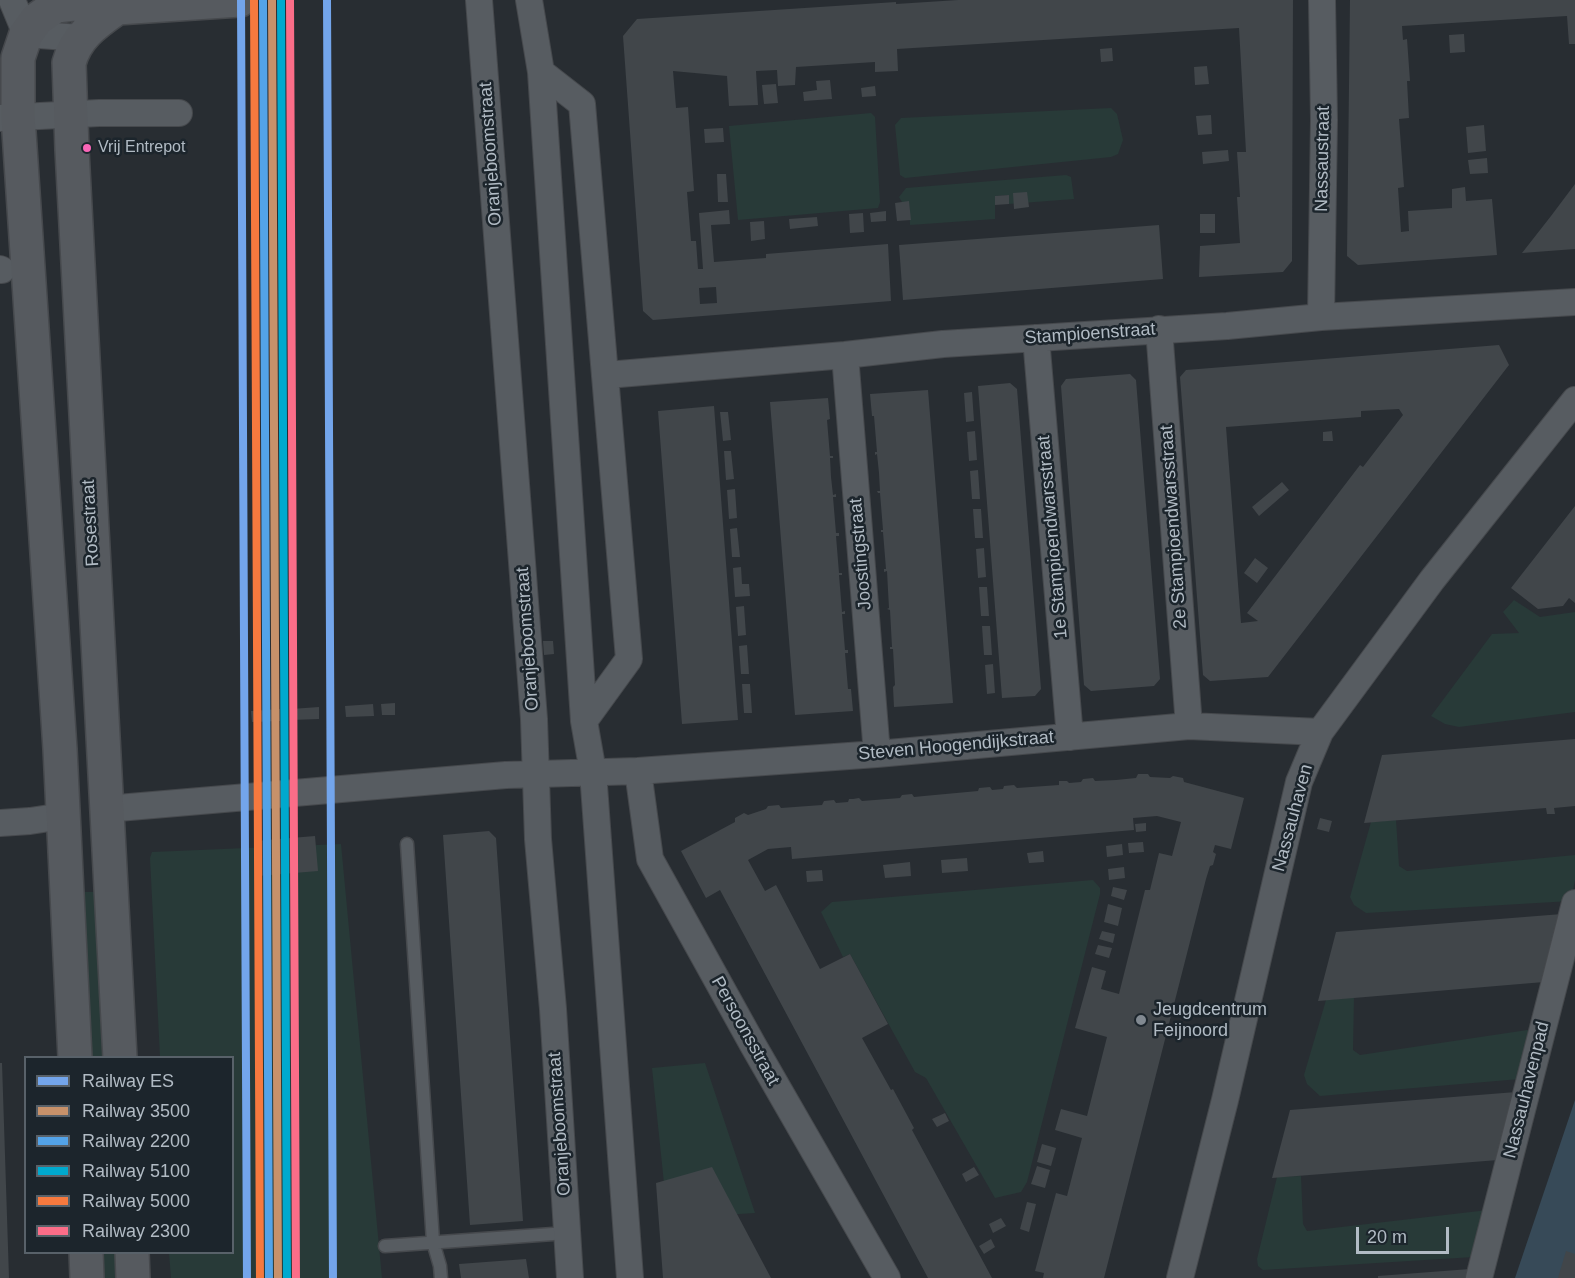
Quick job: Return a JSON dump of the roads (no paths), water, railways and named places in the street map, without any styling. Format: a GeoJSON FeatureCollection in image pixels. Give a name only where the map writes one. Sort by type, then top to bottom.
{"type":"FeatureCollection","features":[{"type":"Feature","properties":{"kind":"main road"},"geometry":{"type":"LineString","coordinates":[[75,1056],[63,816],[9,117],[18,58],[26,34],[37,19],[55,3],[82,3],[117,8],[240,0]]}},
{"type":"Feature","properties":{"kind":"main road"},"geometry":{"type":"LineString","coordinates":[[80,38],[94,24],[117,8]]}},
{"type":"Feature","properties":{"kind":"main road","name":"Rosestraat"},"geometry":{"type":"LineString","coordinates":[[80,38],[69,63],[70,114],[120,1056]]}},
{"type":"Feature","properties":{"kind":"main road"},"geometry":{"type":"LineString","coordinates":[[63,816],[106,809]]}},
{"type":"Feature","properties":{"kind":"main road"},"geometry":{"type":"LineString","coordinates":[[86,1254],[87,1278]]}},
{"type":"Feature","properties":{"kind":"main road"},"geometry":{"type":"LineString","coordinates":[[132,1254],[133,1278]]}},
{"type":"Feature","properties":{"kind":"street"},"geometry":{"type":"LineString","coordinates":[[12,0],[26,34],[80,38]]}},
{"type":"Feature","properties":{"kind":"street","name":"Oranjeboomstraat"},"geometry":{"type":"LineString","coordinates":[[479,0],[534,719],[538,839],[553,1009],[570,1278]]}},
{"type":"Feature","properties":{"kind":"street"},"geometry":{"type":"LineString","coordinates":[[529,0],[541,72],[584,721],[593,772],[630,1278]]}},
{"type":"Feature","properties":{"kind":"street","name":"Nassaustraat"},"geometry":{"type":"LineString","coordinates":[[1321,317],[1324,120],[1322,0]]}},
{"type":"Feature","properties":{"kind":"street"},"geometry":{"type":"LineString","coordinates":[[55,3],[80,38]]}},
{"type":"Feature","properties":{"kind":"street"},"geometry":{"type":"LineString","coordinates":[[541,72],[582,104],[607,375],[629,659],[584,721]]}},
{"type":"Feature","properties":{"kind":"street"},"geometry":{"type":"LineString","coordinates":[[9,117],[179,113]]}},
{"type":"Feature","properties":{"kind":"street","name":"Stampioenstraat"},"geometry":{"type":"LineString","coordinates":[[607,375],[845,356],[943,344],[1227,326],[1321,317],[1575,302]]}},
{"type":"Feature","properties":{"kind":"street","name":"2e Stampioendwarsstraat"},"geometry":{"type":"LineString","coordinates":[[1159,329],[1190,726]]}},
{"type":"Feature","properties":{"kind":"street","name":"1e Stampioendwarsstraat"},"geometry":{"type":"LineString","coordinates":[[1036,338],[1070,737]]}},
{"type":"Feature","properties":{"kind":"street","name":"Joostingstraat"},"geometry":{"type":"LineString","coordinates":[[845,356],[877,753]]}},
{"type":"Feature","properties":{"kind":"street","name":"Nassauhaven"},"geometry":{"type":"LineString","coordinates":[[1179,1278],[1226,1100],[1299,782],[1320,732],[1432,580],[1575,400]]}},
{"type":"Feature","properties":{"kind":"street","name":"Steven Hoogendijkstraat"},"geometry":{"type":"LineString","coordinates":[[536,774],[638,771],[1190,726],[1320,732]]}},
{"type":"Feature","properties":{"kind":"street","name":"Persoonsstraat"},"geometry":{"type":"LineString","coordinates":[[638,771],[650,859],[753,1046],[887,1278]]}},
{"type":"Feature","properties":{"kind":"street"},"geometry":{"type":"LineString","coordinates":[[106,809],[536,774]]}},
{"type":"Feature","properties":{"kind":"street"},"geometry":{"type":"LineString","coordinates":[[0,823],[63,816]]}},
{"type":"Feature","properties":{"kind":"street","name":"Nassauhavenpad"},"geometry":{"type":"LineString","coordinates":[[1479,1278],[1575,903]]}},
{"type":"Feature","properties":{"kind":"lane"},"geometry":{"type":"LineString","coordinates":[[407,844],[433,1242],[441,1278]]}},
{"type":"Feature","properties":{"kind":"lane"},"geometry":{"type":"LineString","coordinates":[[385,1246],[567,1233]]}},
{"type":"Feature","properties":{"kind":"water"},"geometry":{"type":"Polygon","coordinates":[[[1575,1100],[1575,1278],[1515,1278],[1575,1100]]]}},
{"type":"Feature","properties":{"kind":"rail line","name":"ES"},"geometry":{"type":"LineString","coordinates":[[241,0],[247,1278]]}},
{"type":"Feature","properties":{"kind":"rail line","name":"5000"},"geometry":{"type":"LineString","coordinates":[[254,0],[260,1278]]}},
{"type":"Feature","properties":{"kind":"rail line","name":"2200"},"geometry":{"type":"LineString","coordinates":[[263,0],[269,1278]]}},
{"type":"Feature","properties":{"kind":"rail line","name":"3500"},"geometry":{"type":"LineString","coordinates":[[272,0],[278,1278]]}},
{"type":"Feature","properties":{"kind":"rail line","name":"5100"},"geometry":{"type":"LineString","coordinates":[[281,0],[287,1278]]}},
{"type":"Feature","properties":{"kind":"rail line","name":"2300"},"geometry":{"type":"LineString","coordinates":[[290,0],[296,1278]]}},
{"type":"Feature","properties":{"kind":"rail line","name":"ES"},"geometry":{"type":"LineString","coordinates":[[327,0],[333,1278]]}},
{"type":"Feature","properties":{"kind":"place","name":"Vrij Entrepot"},"geometry":{"type":"Point","coordinates":[87,148]}},
{"type":"Feature","properties":{"kind":"place","name":"Jeugdcentrum Feijnoord"},"geometry":{"type":"Point","coordinates":[1141,1020]}}]}
